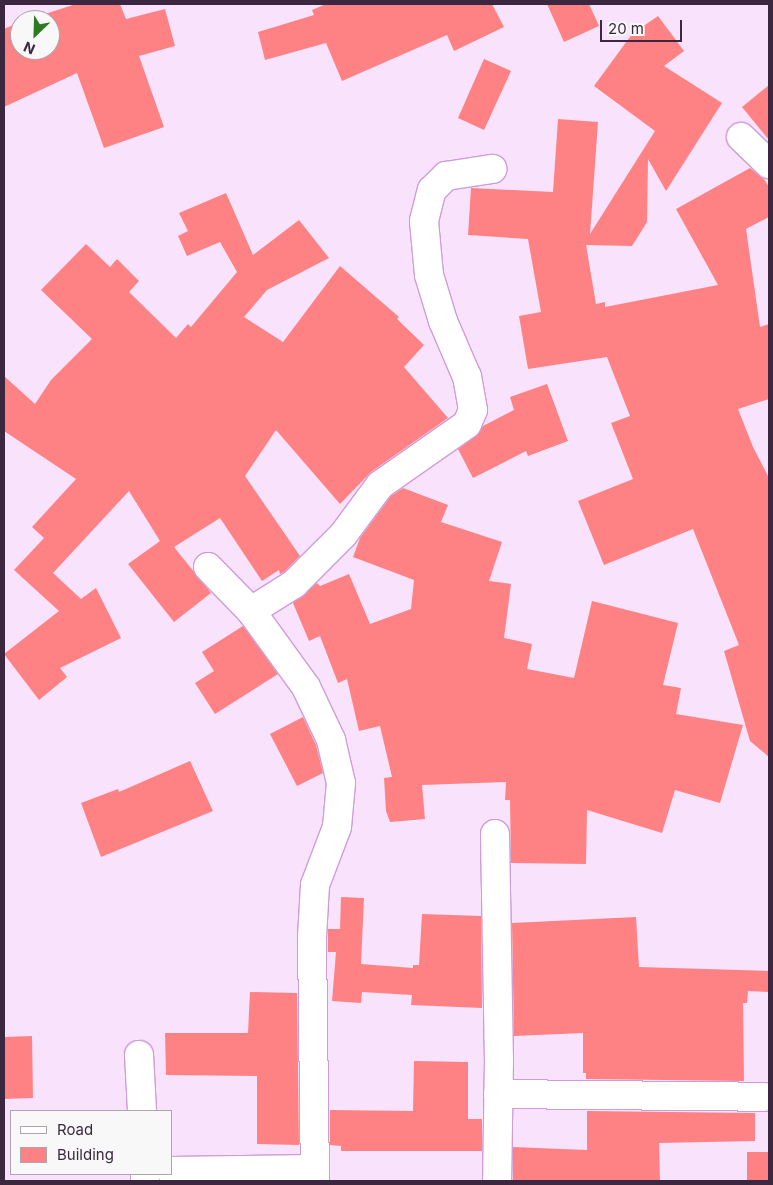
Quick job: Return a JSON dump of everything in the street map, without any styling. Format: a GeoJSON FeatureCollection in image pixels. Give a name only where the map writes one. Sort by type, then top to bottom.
{"type":"FeatureCollection","features":[{"type":"Feature","properties":{"kind":"street"},"geometry":{"type":"LineString","coordinates":[[741,137],[769,164]]}},
{"type":"Feature","properties":{"kind":"street"},"geometry":{"type":"LineString","coordinates":[[251,611],[294,584],[343,535],[380,484],[467,424],[473,410],[467,377],[443,321],[429,275],[424,222],[432,190],[446,176],[492,169]]}},
{"type":"Feature","properties":{"kind":"street"},"geometry":{"type":"LineString","coordinates":[[172,1171],[315,1175],[312,936],[315,885],[337,827],[341,783],[331,740],[306,687],[251,611],[208,567]]}},
{"type":"Feature","properties":{"kind":"street"},"geometry":{"type":"LineString","coordinates":[[495,834],[498,1094],[497,1181]]}},
{"type":"Feature","properties":{"kind":"street"},"geometry":{"type":"LineString","coordinates":[[139,1056],[142,1110]]}},
{"type":"Feature","properties":{"kind":"street"},"geometry":{"type":"LineString","coordinates":[[498,1094],[764,1097]]}},
{"type":"Feature","properties":{"kind":"building"},"geometry":{"type":"Polygon","coordinates":[[[76,4],[120,4],[126,19],[165,9],[175,46],[139,56],[164,127],[104,148],[77,73],[4,107],[4,29],[10,26],[10,60],[60,60],[60,10],[57,10],[76,4]]]}},
{"type":"Feature","properties":{"kind":"building"},"geometry":{"type":"Polygon","coordinates":[[[326,4],[492,4],[504,27],[454,51],[447,35],[342,81],[326,43],[265,60],[258,32],[314,15],[312,10],[326,4]]]}},
{"type":"Feature","properties":{"kind":"building"},"geometry":{"type":"Polygon","coordinates":[[[547,4],[589,4],[599,26],[564,42],[547,4]]]}},
{"type":"Feature","properties":{"kind":"building"},"geometry":{"type":"Polygon","coordinates":[[[658,16],[684,51],[664,66],[722,103],[666,191],[648,159],[647,222],[632,246],[586,245],[596,304],[605,302],[605,307],[718,285],[676,209],[750,168],[764,179],[769,187],[769,217],[746,229],[760,327],[769,324],[769,399],[738,409],[753,447],[769,478],[769,757],[750,741],[724,651],[739,645],[693,529],[604,565],[578,501],[633,479],[611,423],[630,416],[607,357],[528,369],[519,316],[541,312],[528,239],[468,235],[471,188],[553,192],[558,119],[598,122],[590,234],[655,131],[594,86],[632,34],[658,16]]]}},
{"type":"Feature","properties":{"kind":"building"},"geometry":{"type":"Polygon","coordinates":[[[484,59],[511,71],[484,130],[458,118],[484,59]]]}},
{"type":"Feature","properties":{"kind":"building"},"geometry":{"type":"Polygon","coordinates":[[[769,85],[769,140],[742,107],[769,85]]]}},
{"type":"Feature","properties":{"kind":"building"},"geometry":{"type":"Polygon","coordinates":[[[226,193],[253,255],[299,220],[329,258],[267,290],[244,317],[283,342],[340,266],[399,317],[397,319],[424,345],[404,367],[448,418],[371,472],[340,504],[276,430],[245,476],[300,556],[284,572],[280,574],[279,570],[262,581],[220,518],[174,547],[211,593],[174,622],[128,564],[160,541],[129,491],[53,573],[81,599],[96,588],[121,638],[60,668],[67,677],[39,700],[4,654],[59,611],[14,570],[44,538],[32,527],[76,479],[4,431],[4,376],[35,404],[51,380],[92,339],[41,290],[86,244],[110,267],[117,259],[139,281],[129,292],[176,338],[188,324],[191,327],[237,272],[220,242],[187,256],[178,236],[188,231],[179,213],[226,193]]]}},
{"type":"Feature","properties":{"kind":"building"},"geometry":{"type":"Polygon","coordinates":[[[547,384],[568,441],[528,456],[526,451],[473,478],[458,449],[476,436],[483,426],[514,410],[510,397],[547,384]]]}},
{"type":"Feature","properties":{"kind":"building"},"geometry":{"type":"Polygon","coordinates":[[[403,488],[448,505],[441,522],[502,542],[489,581],[511,584],[504,638],[532,644],[527,669],[574,678],[592,601],[678,623],[663,685],[681,688],[676,714],[743,725],[720,803],[675,790],[662,833],[587,810],[586,864],[511,863],[510,800],[505,800],[506,782],[422,785],[425,819],[390,822],[386,811],[384,778],[392,777],[380,726],[359,731],[347,679],[338,683],[320,636],[309,641],[293,603],[317,583],[320,586],[349,574],[370,624],[411,609],[414,580],[353,557],[360,538],[391,496],[403,488]]]}},
{"type":"Feature","properties":{"kind":"building"},"geometry":{"type":"Polygon","coordinates":[[[243,626],[278,674],[215,714],[195,683],[214,671],[202,652],[243,626]]]}},
{"type":"Feature","properties":{"kind":"building"},"geometry":{"type":"Polygon","coordinates":[[[303,717],[316,745],[323,773],[297,786],[270,734],[303,717]]]}},
{"type":"Feature","properties":{"kind":"building"},"geometry":{"type":"Polygon","coordinates":[[[190,761],[213,811],[101,857],[81,803],[118,789],[119,792],[190,761]]]}},
{"type":"Feature","properties":{"kind":"building"},"geometry":{"type":"Polygon","coordinates":[[[341,897],[364,898],[361,964],[413,968],[413,965],[419,965],[422,914],[481,916],[482,1008],[411,1005],[412,995],[362,992],[361,1003],[332,1001],[336,952],[328,952],[328,929],[340,929],[341,897]]]}},
{"type":"Feature","properties":{"kind":"building"},"geometry":{"type":"Polygon","coordinates":[[[636,917],[639,967],[769,971],[769,992],[748,991],[747,1003],[743,1003],[744,1081],[586,1079],[586,1073],[583,1073],[583,1033],[514,1036],[512,923],[636,917]]]}},
{"type":"Feature","properties":{"kind":"building"},"geometry":{"type":"Polygon","coordinates":[[[250,992],[297,993],[299,1145],[257,1144],[257,1076],[166,1075],[165,1033],[248,1033],[250,992]]]}},
{"type":"Feature","properties":{"kind":"building"},"geometry":{"type":"Polygon","coordinates":[[[32,1036],[33,1098],[4,1099],[4,1037],[32,1036]]]}},
{"type":"Feature","properties":{"kind":"building"},"geometry":{"type":"Polygon","coordinates":[[[414,1061],[468,1062],[468,1119],[482,1119],[482,1151],[341,1151],[341,1146],[330,1145],[330,1110],[413,1111],[414,1061]]]}},
{"type":"Feature","properties":{"kind":"building"},"geometry":{"type":"Polygon","coordinates":[[[587,1111],[755,1113],[755,1141],[659,1143],[660,1181],[513,1181],[513,1147],[587,1150],[587,1111]]]}},
{"type":"Feature","properties":{"kind":"building"},"geometry":{"type":"Polygon","coordinates":[[[747,1152],[769,1152],[769,1181],[747,1181],[747,1152]]]}}]}
